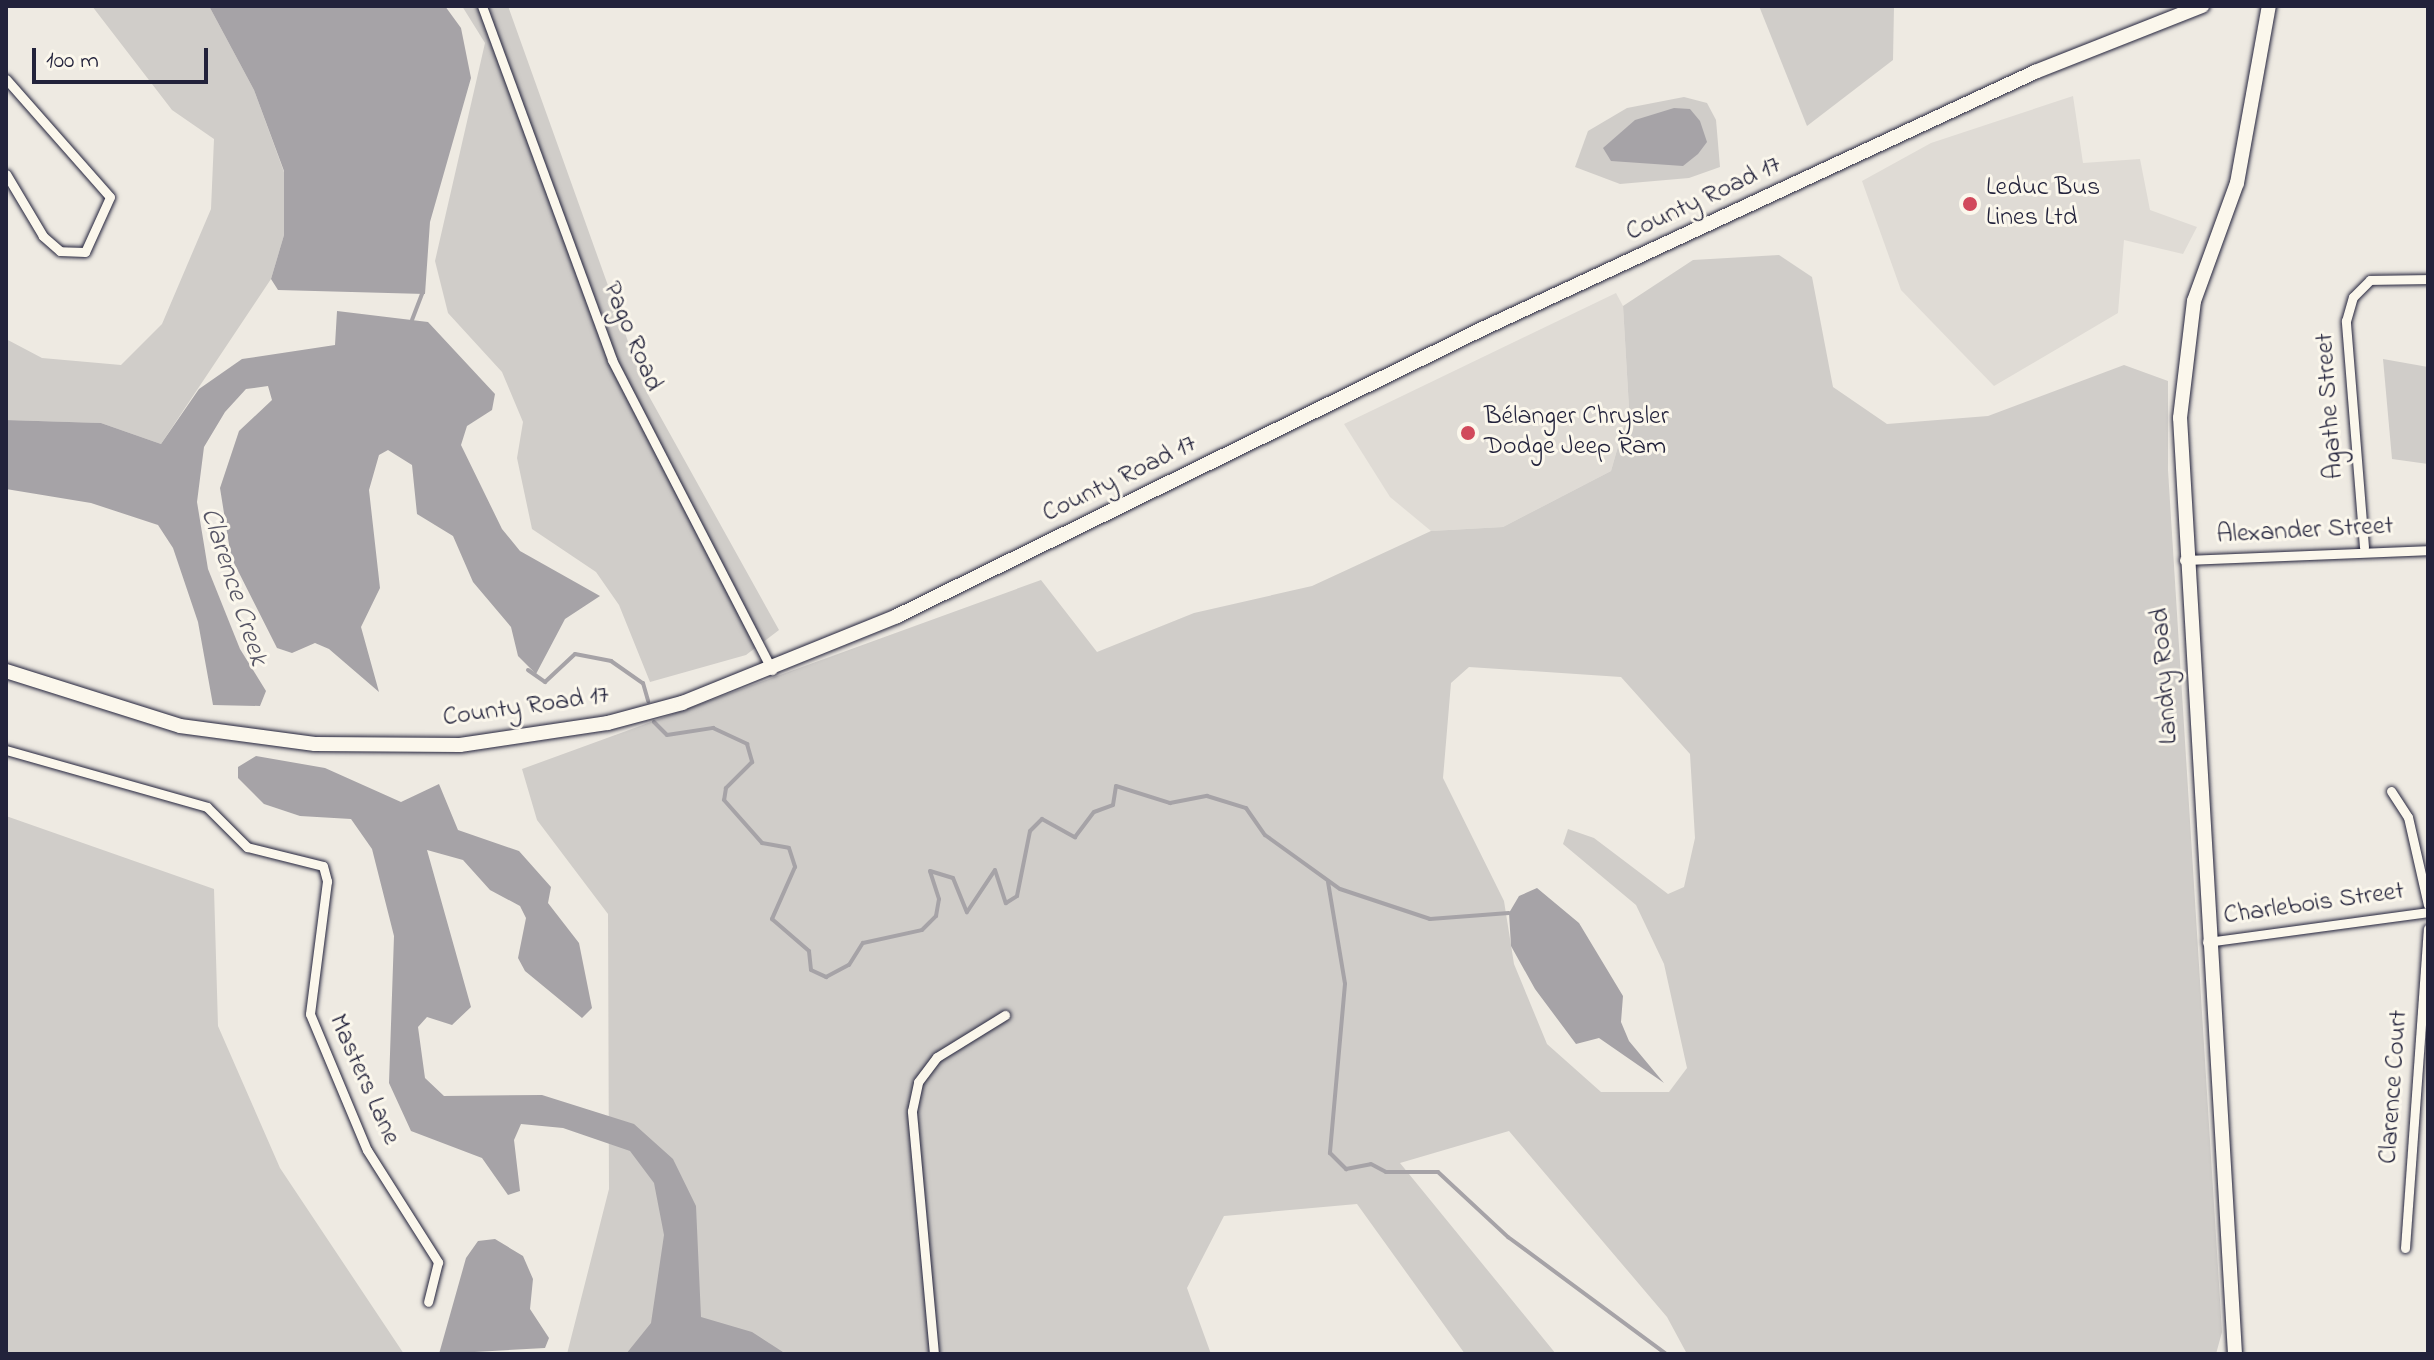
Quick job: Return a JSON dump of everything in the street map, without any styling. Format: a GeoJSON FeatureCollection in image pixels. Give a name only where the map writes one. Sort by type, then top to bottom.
{"type":"FeatureCollection","features":[{"type":"Feature","properties":{"kind":"main road","name":"County Road 17"},"geometry":{"type":"LineString","coordinates":[[6,671],[180,726],[315,744],[460,745],[608,723],[772,670],[2006,85],[2202,6]]}},
{"type":"Feature","properties":{"kind":"main road","name":"Landry Road"},"geometry":{"type":"LineString","coordinates":[[2235,1354],[2183,560],[2184,359],[2194,301],[2237,183],[2269,6]]}},
{"type":"Feature","properties":{"kind":"street","name":"Pago Road"},"geometry":{"type":"LineString","coordinates":[[482,6],[612,360],[772,670]]}},
{"type":"Feature","properties":{"kind":"street"},"geometry":{"type":"LineString","coordinates":[[6,79],[110,197],[85,252],[60,251],[43,236],[6,174]]}},
{"type":"Feature","properties":{"kind":"street","name":"Agathe Street"},"geometry":{"type":"LineString","coordinates":[[2364,547],[2346,321],[2353,297],[2370,280],[2428,279]]}},
{"type":"Feature","properties":{"kind":"street","name":"Alexander Street"},"geometry":{"type":"LineString","coordinates":[[2183,560],[2364,547],[2428,550]]}},
{"type":"Feature","properties":{"kind":"street","name":"Masters Lane"},"geometry":{"type":"LineString","coordinates":[[6,750],[207,807],[247,847],[323,866],[327,881],[310,1014],[367,1150],[438,1262],[428,1302]]}},
{"type":"Feature","properties":{"kind":"street"},"geometry":{"type":"LineString","coordinates":[[2391,791],[2408,817],[2428,905]]}},
{"type":"Feature","properties":{"kind":"street","name":"Charlebois Street"},"geometry":{"type":"LineString","coordinates":[[2207,942],[2428,912]]}},
{"type":"Feature","properties":{"kind":"street","name":"Clarence Court"},"geometry":{"type":"LineString","coordinates":[[2405,1248],[2428,929]]}},
{"type":"Feature","properties":{"kind":"street"},"geometry":{"type":"LineString","coordinates":[[934,1354],[912,1111],[918,1082],[937,1057],[1005,1015]]}},
{"type":"Feature","properties":{"kind":"shaded area"},"geometry":{"type":"Polygon","coordinates":[[[92,6],[209,6],[254,90],[284,172],[284,235],[271,279],[161,444],[101,423],[6,420],[6,339],[42,358],[121,365],[162,324],[211,209],[214,139],[172,110],[92,6]]]}},
{"type":"Feature","properties":{"kind":"shaded area"},"geometry":{"type":"Polygon","coordinates":[[[209,6],[445,6],[461,28],[471,78],[430,222],[425,294],[278,290],[271,279],[284,235],[284,171],[254,90],[209,6]]]}},
{"type":"Feature","properties":{"kind":"shaded area"},"geometry":{"type":"Polygon","coordinates":[[[462,6],[508,6],[645,389],[779,630],[746,655],[650,682],[619,605],[596,572],[532,529],[517,458],[523,422],[502,372],[448,313],[435,261],[485,43],[462,6]]]}},
{"type":"Feature","properties":{"kind":"shaded area"},"geometry":{"type":"Polygon","coordinates":[[[1759,6],[1894,6],[1893,60],[1807,126],[1759,6]]]}},
{"type":"Feature","properties":{"kind":"shaded area"},"geometry":{"type":"Polygon","coordinates":[[[2073,96],[2083,163],[2140,159],[2150,210],[2197,227],[2183,254],[2124,240],[2118,313],[1994,386],[1901,290],[1862,181],[1931,143],[2073,96]]]}},
{"type":"Feature","properties":{"kind":"shaded area"},"geometry":{"type":"Polygon","coordinates":[[[1684,97],[1707,103],[1716,120],[1720,167],[1689,178],[1620,184],[1575,167],[1588,131],[1627,108],[1684,97]]]}},
{"type":"Feature","properties":{"kind":"shaded area"},"geometry":{"type":"Polygon","coordinates":[[[1674,108],[1690,109],[1700,121],[1707,142],[1698,154],[1683,166],[1611,161],[1603,148],[1635,120],[1674,108]]]}},
{"type":"Feature","properties":{"kind":"shaded area"},"geometry":{"type":"Polygon","coordinates":[[[1779,255],[1812,277],[1833,387],[1887,424],[1988,416],[2124,365],[2168,381],[2168,470],[2222,1332],[2216,1354],[1687,1354],[1667,1317],[1509,1131],[1400,1163],[1556,1354],[1465,1354],[1357,1204],[1224,1216],[1187,1288],[1211,1354],[567,1354],[609,1189],[608,914],[537,820],[522,769],[1041,580],[1097,652],[1194,613],[1312,586],[1431,531],[1503,527],[1611,471],[1629,408],[1623,306],[1693,260],[1779,255]],[[1469,667],[1451,683],[1443,778],[1504,901],[1514,964],[1547,1044],[1601,1092],[1669,1092],[1687,1068],[1664,964],[1636,905],[1563,844],[1568,829],[1594,838],[1668,894],[1684,887],[1695,838],[1690,754],[1621,677],[1469,667]]]}},
{"type":"Feature","properties":{"kind":"shaded area"},"geometry":{"type":"Polygon","coordinates":[[[1616,293],[1623,306],[1629,408],[1611,471],[1503,527],[1431,531],[1390,497],[1344,424],[1616,293]]]}},
{"type":"Feature","properties":{"kind":"shaded area"},"geometry":{"type":"Polygon","coordinates":[[[337,311],[428,322],[495,394],[492,410],[467,426],[461,445],[502,529],[520,551],[600,596],[565,619],[536,674],[518,656],[511,627],[473,582],[453,536],[417,514],[412,465],[388,450],[379,455],[369,490],[380,588],[361,627],[379,692],[329,649],[315,643],[292,653],[277,648],[231,557],[220,488],[239,431],[272,400],[268,386],[246,389],[225,412],[204,447],[197,502],[208,569],[240,649],[266,691],[260,706],[213,705],[198,622],[173,548],[158,525],[91,503],[6,489],[6,420],[101,423],[161,444],[199,389],[242,359],[335,345],[337,311]]]}},
{"type":"Feature","properties":{"kind":"shaded area"},"geometry":{"type":"Polygon","coordinates":[[[2383,359],[2428,367],[2428,464],[2392,459],[2383,359]]]}},
{"type":"Feature","properties":{"kind":"shaded area"},"geometry":{"type":"Polygon","coordinates":[[[256,756],[325,768],[401,802],[439,784],[458,830],[519,851],[551,887],[548,903],[579,943],[592,1008],[582,1018],[525,971],[518,958],[526,918],[520,906],[490,890],[463,860],[427,850],[471,1007],[452,1025],[427,1017],[418,1027],[425,1078],[444,1096],[542,1095],[634,1124],[673,1159],[696,1206],[701,1317],[752,1332],[786,1354],[626,1354],[651,1323],[664,1235],[654,1183],[630,1151],[563,1128],[521,1124],[514,1140],[520,1191],[508,1195],[482,1158],[411,1131],[389,1083],[394,936],[372,849],[351,819],[300,816],[264,804],[238,778],[238,767],[256,756]]]}},
{"type":"Feature","properties":{"kind":"shaded area"},"geometry":{"type":"Polygon","coordinates":[[[6,816],[214,889],[218,1026],[280,1168],[404,1354],[8,1354],[6,816]]]}},
{"type":"Feature","properties":{"kind":"shaded area"},"geometry":{"type":"Polygon","coordinates":[[[1537,888],[1579,923],[1623,996],[1621,1022],[1629,1041],[1664,1083],[1599,1038],[1576,1044],[1535,989],[1511,946],[1509,913],[1519,896],[1537,888]]]}},
{"type":"Feature","properties":{"kind":"shaded area"},"geometry":{"type":"Polygon","coordinates":[[[495,1239],[523,1256],[533,1279],[530,1309],[549,1338],[545,1348],[439,1354],[466,1258],[478,1241],[495,1239]]]}},
{"type":"Feature","properties":{"kind":"waterway","name":"Clarence Creek"},"geometry":{"type":"LineString","coordinates":[[412,320],[423,292]]}},
{"type":"Feature","properties":{"kind":"waterway"},"geometry":{"type":"LineString","coordinates":[[528,670],[545,682],[575,654],[611,661],[643,683],[648,701]]}},
{"type":"Feature","properties":{"kind":"waterway"},"geometry":{"type":"LineString","coordinates":[[654,722],[667,735],[713,728],[747,744],[752,762],[726,788],[724,800],[762,843],[789,848],[795,867],[772,919],[809,951],[811,970],[826,977],[849,965],[863,943],[922,930],[936,916],[939,899],[930,871],[953,878],[967,912],[995,870],[1006,903],[1017,896],[1030,831],[1042,819],[1075,837],[1094,812],[1113,805],[1116,786],[1170,803],[1207,796],[1246,808],[1265,835],[1340,889],[1430,919],[1509,913]]}},
{"type":"Feature","properties":{"kind":"waterway"},"geometry":{"type":"LineString","coordinates":[[1328,882],[1345,984],[1330,1153],[1346,1169],[1371,1164],[1386,1172],[1438,1172],[1508,1237],[1666,1354]]}},
{"type":"Feature","properties":{"kind":"place","name":"Leduc Bus Lines Ltd"},"geometry":{"type":"Point","coordinates":[1970,204]}},
{"type":"Feature","properties":{"kind":"place","name":"Bélanger Chrysler Dodge Jeep Ram"},"geometry":{"type":"Point","coordinates":[1468,433]}}]}
